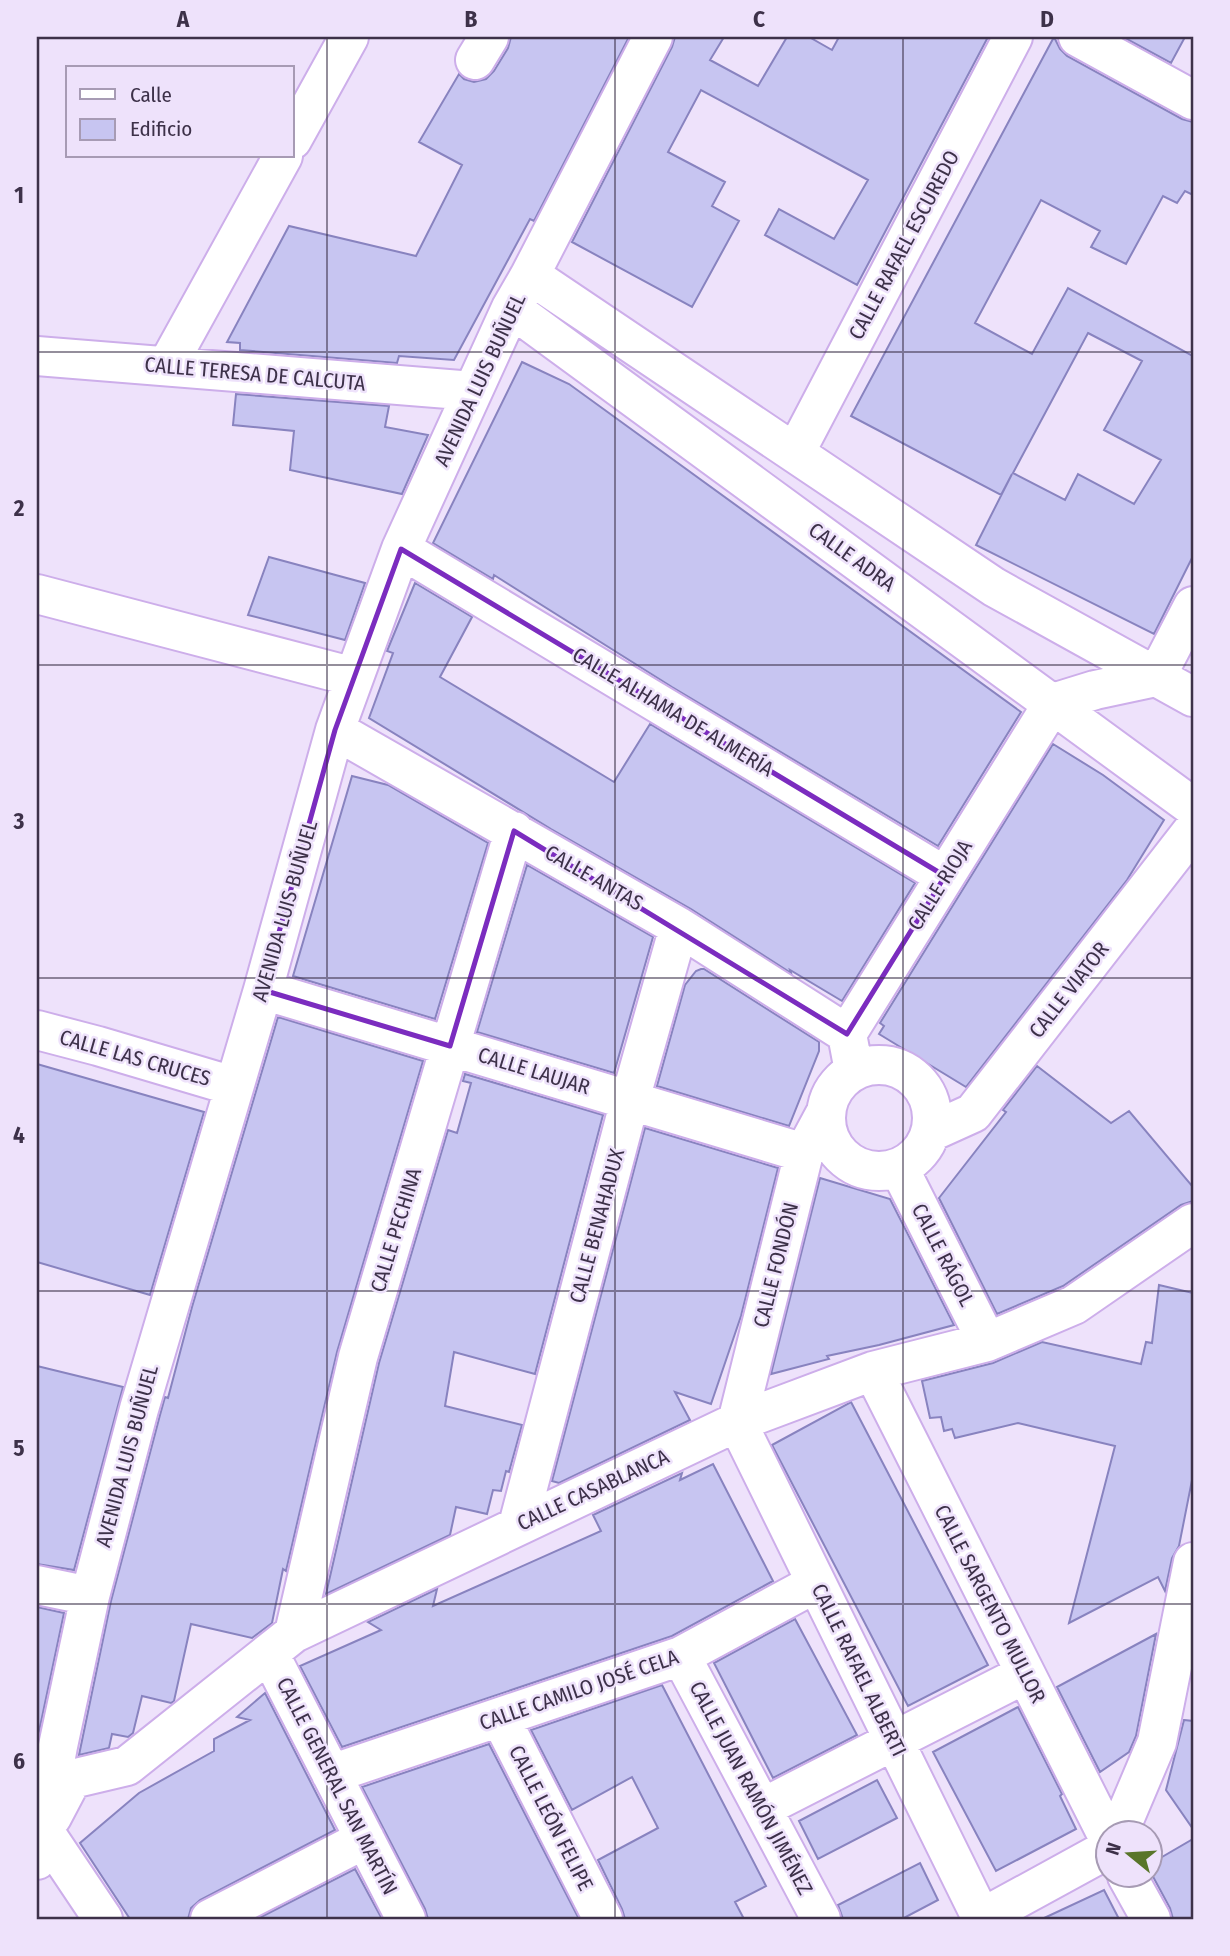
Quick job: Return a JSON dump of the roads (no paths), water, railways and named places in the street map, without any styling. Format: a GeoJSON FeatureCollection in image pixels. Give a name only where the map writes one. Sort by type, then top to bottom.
{"type":"FeatureCollection","features":[{"type":"Feature","properties":{"kind":"street"},"geometry":{"type":"LineString","coordinates":[[294,135],[349,37]]}},
{"type":"Feature","properties":{"kind":"street","name":"AVENIDA LUIS BUÑUEL"},"geometry":{"type":"LineString","coordinates":[[40,1846],[47,1743],[90,1595],[139,1409],[233,1086],[264,990],[335,730],[401,549],[511,308],[653,37]]}},
{"type":"Feature","properties":{"kind":"street","name":"CALLE RAFAEL ESCUREDO"},"geometry":{"type":"LineString","coordinates":[[795,453],[1013,37]]}},
{"type":"Feature","properties":{"kind":"street"},"geometry":{"type":"LineString","coordinates":[[1078,37],[1193,100]]}},
{"type":"Feature","properties":{"kind":"street"},"geometry":{"type":"LineString","coordinates":[[167,366],[282,158]]}},
{"type":"Feature","properties":{"kind":"street"},"geometry":{"type":"LineString","coordinates":[[530,275],[994,587],[1193,697]]}},
{"type":"Feature","properties":{"kind":"street","name":"CALLE ADRA"},"geometry":{"type":"LineString","coordinates":[[511,308],[1193,807]]}},
{"type":"Feature","properties":{"kind":"street","name":"CALLE TERESA DE CALCUTA"},"geometry":{"type":"LineString","coordinates":[[37,356],[473,391]]}},
{"type":"Feature","properties":{"kind":"street","name":"CALLE ALHAMA DE ALMERÍA"},"geometry":{"type":"LineString","coordinates":[[401,549],[946,876]]}},
{"type":"Feature","properties":{"kind":"street"},"geometry":{"type":"LineString","coordinates":[[37,594],[354,677]]}},
{"type":"Feature","properties":{"kind":"street"},"geometry":{"type":"LineString","coordinates":[[1156,677],[1193,606]]}},
{"type":"Feature","properties":{"kind":"street"},"geometry":{"type":"LineString","coordinates":[[1053,704],[1094,690],[1156,677]]}},
{"type":"Feature","properties":{"kind":"street","name":"CALLE RIOJA"},"geometry":{"type":"LineString","coordinates":[[847,1034],[1053,704]]}},
{"type":"Feature","properties":{"kind":"street","name":"CALLE ANTAS"},"geometry":{"type":"LineString","coordinates":[[335,730],[679,927],[847,1034]]}},
{"type":"Feature","properties":{"kind":"street","name":"CALLE VIATOR"},"geometry":{"type":"LineString","coordinates":[[931,1132],[973,1113],[1193,830]]}},
{"type":"Feature","properties":{"kind":"street","name":"CALLE PECHINA"},"geometry":{"type":"LineString","coordinates":[[282,1643],[358,1357],[514,831]]}},
{"type":"Feature","properties":{"kind":"street","name":"CALLE BENAHADUX"},"geometry":{"type":"LineString","coordinates":[[518,1525],[630,1100],[679,927]]}},
{"type":"Feature","properties":{"kind":"street","name":"CALLE LAUJAR"},"geometry":{"type":"LineString","coordinates":[[264,990],[804,1153]]}},
{"type":"Feature","properties":{"kind":"street","name":"CALLE LAS CRUCES"},"geometry":{"type":"LineString","coordinates":[[37,1030],[98,1045],[233,1086]]}},
{"type":"Feature","properties":{"kind":"street"},"geometry":{"type":"LineString","coordinates":[[847,1034],[854,1071]]}},
{"type":"Feature","properties":{"kind":"street"},"geometry":{"type":"LineString","coordinates":[[876,1065],[892,1066],[909,1074],[922,1087],[930,1104],[931,1132],[916,1156],[900,1168],[881,1172],[865,1170],[848,1162],[830,1141],[825,1122],[831,1094],[839,1082],[854,1071],[876,1065]]}},
{"type":"Feature","properties":{"kind":"street","name":"CALLE FONDÓN"},"geometry":{"type":"LineString","coordinates":[[737,1422],[804,1153],[826,1112]]}},
{"type":"Feature","properties":{"kind":"street","name":"CALLE RÁGOL"},"geometry":{"type":"LineString","coordinates":[[900,1168],[987,1342]]}},
{"type":"Feature","properties":{"kind":"street","name":"CALLE CASABLANCA"},"geometry":{"type":"LineString","coordinates":[[40,1846],[72,1779],[127,1766],[282,1643],[518,1525],[737,1422],[873,1371],[987,1342],[1074,1305],[1193,1223]]}},
{"type":"Feature","properties":{"kind":"street","name":"CALLE SARGENTO MULLOR"},"geometry":{"type":"LineString","coordinates":[[873,1371],[1099,1820]]}},
{"type":"Feature","properties":{"kind":"street","name":"CALLE RAFAEL ALBERTI"},"geometry":{"type":"LineString","coordinates":[[737,1422],[981,1919]]}},
{"type":"Feature","properties":{"kind":"street"},"geometry":{"type":"LineString","coordinates":[[1124,1820],[1157,1742],[1193,1562]]}},
{"type":"Feature","properties":{"kind":"street","name":"CALLE CAMILO JOSÉ CELA"},"geometry":{"type":"LineString","coordinates":[[331,1774],[681,1656],[816,1583]]}},
{"type":"Feature","properties":{"kind":"street"},"geometry":{"type":"LineString","coordinates":[[37,1585],[90,1595]]}},
{"type":"Feature","properties":{"kind":"street","name":"CALLE GENERAL SAN MARTÍN"},"geometry":{"type":"LineString","coordinates":[[282,1643],[331,1774],[406,1919]]}},
{"type":"Feature","properties":{"kind":"street","name":"CALLE JUAN RAMÓN JIMÉNEZ"},"geometry":{"type":"LineString","coordinates":[[681,1656],[821,1919]]}},
{"type":"Feature","properties":{"kind":"street"},"geometry":{"type":"LineString","coordinates":[[762,1808],[1026,1674]]}},
{"type":"Feature","properties":{"kind":"street","name":"CALLE LEÓN FELIPE"},"geometry":{"type":"LineString","coordinates":[[499,1717],[603,1919]]}},
{"type":"Feature","properties":{"kind":"street"},"geometry":{"type":"LineString","coordinates":[[210,1919],[365,1839]]}},
{"type":"Feature","properties":{"kind":"street"},"geometry":{"type":"LineString","coordinates":[[40,1846],[103,1919]]}},
{"type":"Feature","properties":{"kind":"street"},"geometry":{"type":"LineString","coordinates":[[981,1919],[1094,1857]]}},
{"type":"Feature","properties":{"kind":"street"},"geometry":{"type":"LineString","coordinates":[[1136,1890],[1151,1919]]}}]}
